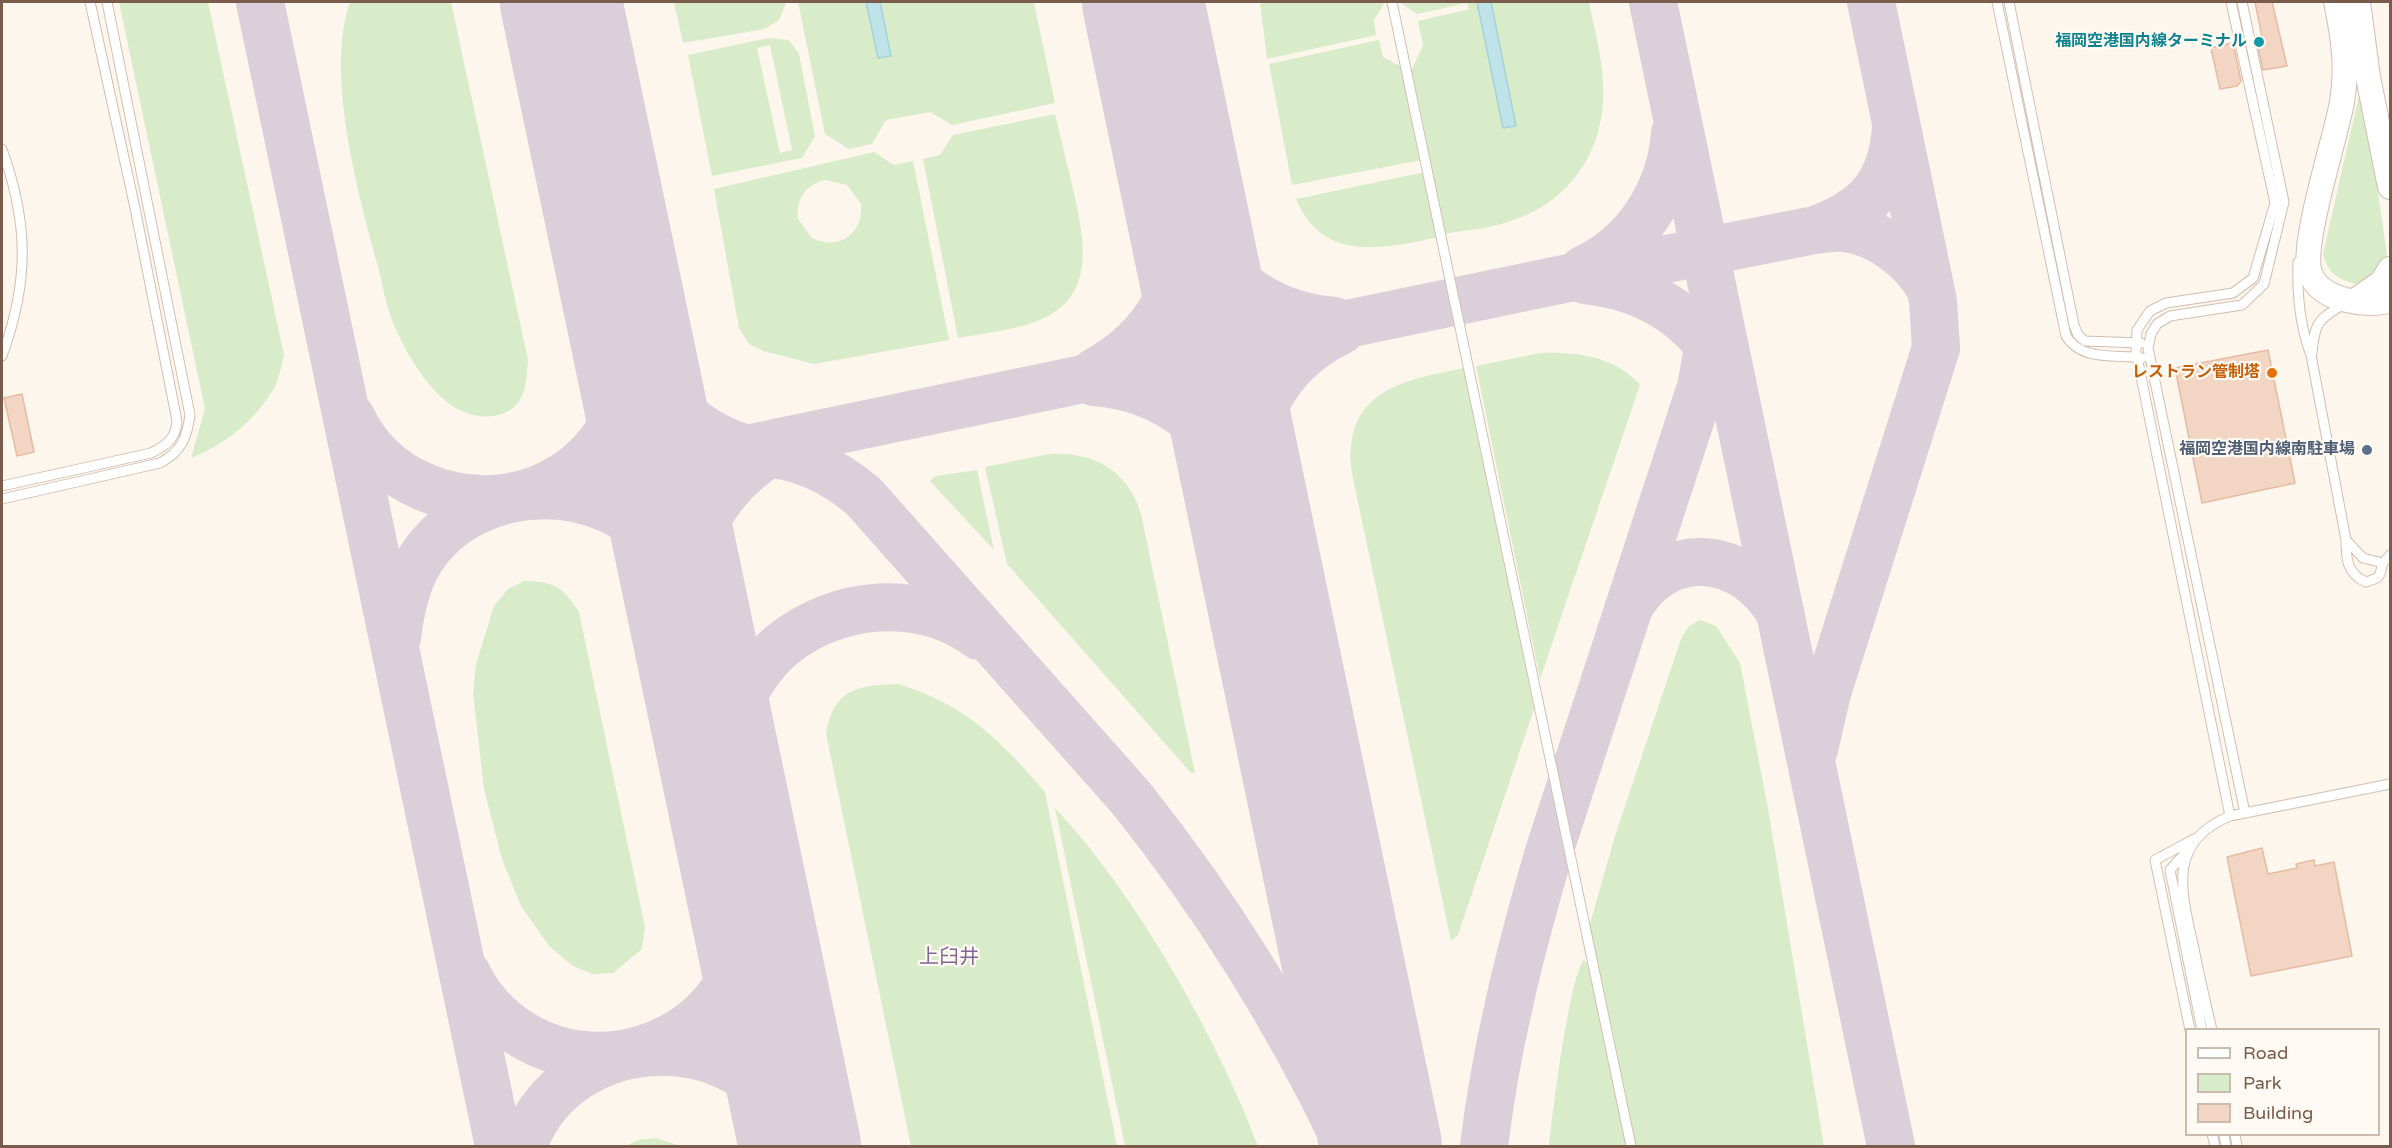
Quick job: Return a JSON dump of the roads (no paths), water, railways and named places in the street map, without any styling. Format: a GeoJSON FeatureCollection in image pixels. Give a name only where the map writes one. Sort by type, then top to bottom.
{"type":"FeatureCollection","features":[{"type":"Feature","properties":{"kind":"street"},"geometry":{"type":"LineString","coordinates":[[2336,2],[2345,65],[2342,101],[2309,240],[2308,261],[2315,281],[2330,294],[2372,304],[2391,301]]}},
{"type":"Feature","properties":{"kind":"street"},"geometry":{"type":"LineString","coordinates":[[2358,2],[2368,77],[2391,187]]}},
{"type":"Feature","properties":{"kind":"street"},"geometry":{"type":"LineString","coordinates":[[2371,2],[2391,121]]}},
{"type":"Feature","properties":{"kind":"street"},"geometry":{"type":"LineString","coordinates":[[2354,300],[2382,282],[2391,269]]}},
{"type":"Feature","properties":{"kind":"lane"},"geometry":{"type":"LineString","coordinates":[[2,486],[151,453],[165,446],[176,432],[177,421],[135,208],[90,2]]}},
{"type":"Feature","properties":{"kind":"lane"},"geometry":{"type":"LineString","coordinates":[[2,499],[160,463],[176,453],[188,433],[190,415],[107,2]]}},
{"type":"Feature","properties":{"kind":"lane"},"geometry":{"type":"LineString","coordinates":[[1392,2],[1631,1146]]}},
{"type":"Feature","properties":{"kind":"lane"},"geometry":{"type":"LineString","coordinates":[[1997,2],[2066,336],[2077,349],[2086,353],[2151,360]]}},
{"type":"Feature","properties":{"kind":"lane"},"geometry":{"type":"LineString","coordinates":[[2009,2],[2074,325],[2078,335],[2085,340],[2149,344]]}},
{"type":"Feature","properties":{"kind":"lane"},"geometry":{"type":"LineString","coordinates":[[2230,816],[2137,357],[2136,342],[2137,330],[2150,311],[2166,303],[2233,294],[2253,278],[2272,214],[2275,203],[2231,2]]}},
{"type":"Feature","properties":{"kind":"lane"},"geometry":{"type":"LineString","coordinates":[[2242,2],[2284,202],[2264,284],[2242,305],[2170,316],[2157,324],[2151,334],[2149,344],[2245,813]]}},
{"type":"Feature","properties":{"kind":"lane"},"geometry":{"type":"LineString","coordinates":[[2,149],[18,211],[24,254],[18,303],[2,356]]}},
{"type":"Feature","properties":{"kind":"lane"},"geometry":{"type":"LineString","coordinates":[[2309,240],[2298,259],[2297,282],[2306,341],[2311,355],[2346,540],[2346,561],[2355,578],[2366,582],[2378,578],[2383,573],[2383,562],[2391,555]]}},
{"type":"Feature","properties":{"kind":"lane"},"geometry":{"type":"LineString","coordinates":[[2311,355],[2314,327],[2328,313],[2354,300]]}},
{"type":"Feature","properties":{"kind":"lane"},"geometry":{"type":"LineString","coordinates":[[2346,540],[2363,558],[2383,562]]}},
{"type":"Feature","properties":{"kind":"lane"},"geometry":{"type":"LineString","coordinates":[[2202,1028],[2170,870],[2210,824],[2230,816],[2391,784]]}},
{"type":"Feature","properties":{"kind":"lane"},"geometry":{"type":"LineString","coordinates":[[2190,1028],[2155,860],[2196,839]]}},
{"type":"Feature","properties":{"kind":"lane"},"geometry":{"type":"LineString","coordinates":[[2196,839],[2184,864],[2181,890],[2212,1028]]}},
{"type":"Feature","properties":{"kind":"water"},"geometry":{"type":"Polygon","coordinates":[[[866,2],[880,2],[891,56],[878,58],[866,2]]]}},
{"type":"Feature","properties":{"kind":"water"},"geometry":{"type":"Polygon","coordinates":[[[1477,2],[1491,2],[1516,126],[1503,128],[1477,2]]]}},
{"type":"Feature","properties":{"kind":"place","name":"福岡空港国内線ターミナル"},"geometry":{"type":"Point","coordinates":[2259,42]}},
{"type":"Feature","properties":{"kind":"place","name":"レストラン管制塔"},"geometry":{"type":"Point","coordinates":[2272,373]}},
{"type":"Feature","properties":{"kind":"place","name":"福岡空港国内線南駐車場"},"geometry":{"type":"Point","coordinates":[2367,450]}},
{"type":"Feature","properties":{"kind":"district","name":"上臼井"},"geometry":{"type":"Point","coordinates":[949,958]}}]}
